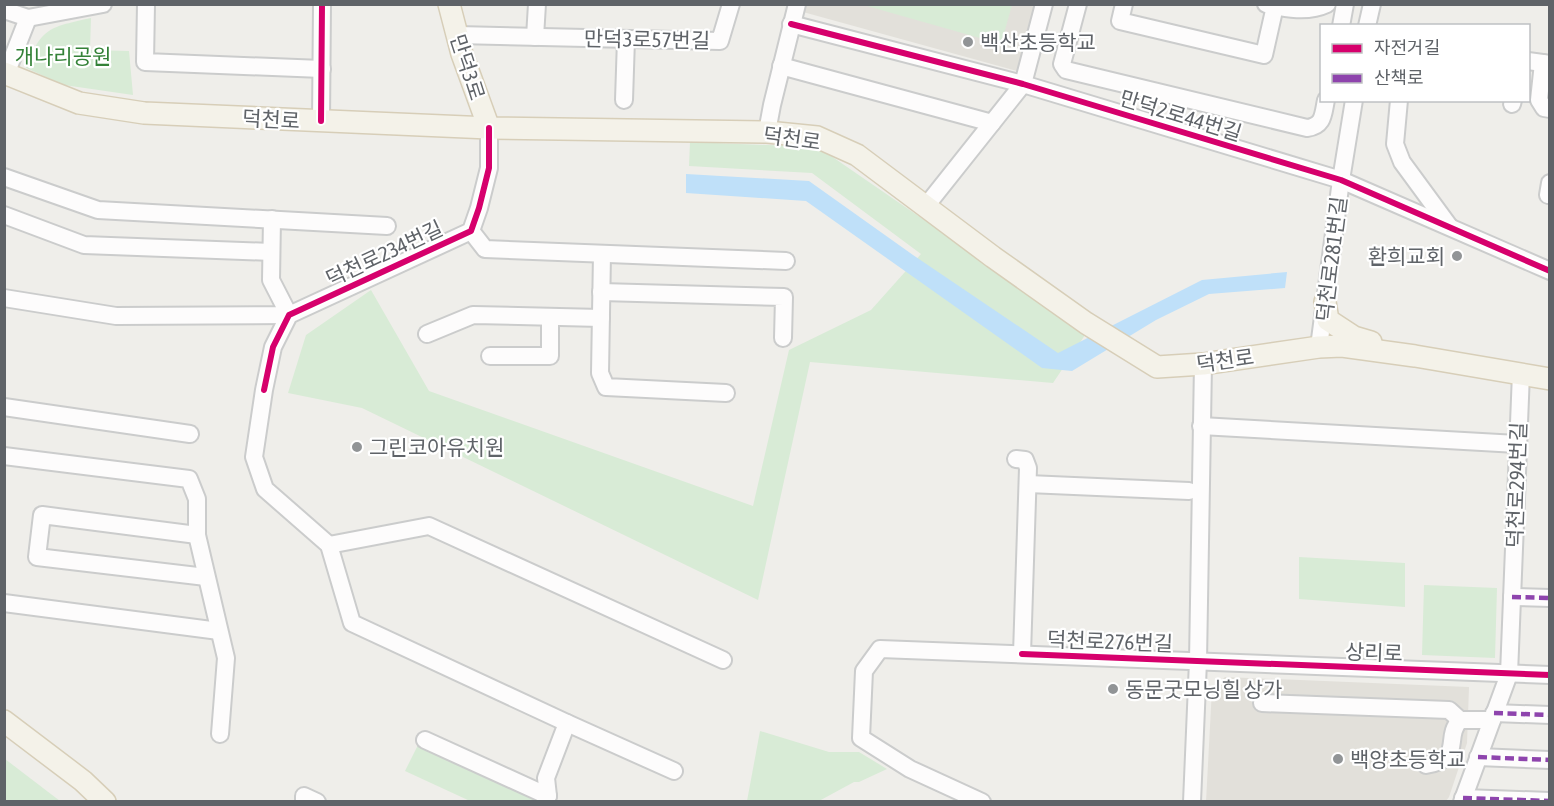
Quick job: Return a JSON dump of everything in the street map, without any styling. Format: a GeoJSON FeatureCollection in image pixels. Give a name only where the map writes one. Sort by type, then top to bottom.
{"type":"FeatureCollection","features":[{"type":"Feature","properties":{"kind":"main road","name":"만덕3로"},"geometry":{"type":"LineString","coordinates":[[449,4],[462,54],[489,128]]}},
{"type":"Feature","properties":{"kind":"main road","name":"덕천로"},"geometry":{"type":"LineString","coordinates":[[5,73],[79,103],[144,113],[489,128],[767,132],[817,137],[858,155],[1086,323],[1157,367],[1203,364],[1319,347],[1342,346],[1550,379]]}},
{"type":"Feature","properties":{"kind":"main road"},"geometry":{"type":"LineString","coordinates":[[1325,302],[1329,320],[1354,337],[1415,356]]}},
{"type":"Feature","properties":{"kind":"main road"},"geometry":{"type":"LineString","coordinates":[[4,721],[83,781],[105,801]]}},
{"type":"Feature","properties":{"kind":"street"},"geometry":{"type":"LineString","coordinates":[[4,10],[28,18],[103,4]]}},
{"type":"Feature","properties":{"kind":"street"},"geometry":{"type":"LineString","coordinates":[[146,4],[145,62],[322,69]]}},
{"type":"Feature","properties":{"kind":"street"},"geometry":{"type":"LineString","coordinates":[[321,121],[322,4]]}},
{"type":"Feature","properties":{"kind":"street"},"geometry":{"type":"LineString","coordinates":[[536,37],[537,4]]}},
{"type":"Feature","properties":{"kind":"street","name":"만덕3로57번길"},"geometry":{"type":"LineString","coordinates":[[457,35],[720,41],[731,4]]}},
{"type":"Feature","properties":{"kind":"street"},"geometry":{"type":"LineString","coordinates":[[767,132],[796,4]]}},
{"type":"Feature","properties":{"kind":"street"},"geometry":{"type":"LineString","coordinates":[[926,206],[1023,84],[1044,4]]}},
{"type":"Feature","properties":{"kind":"street"},"geometry":{"type":"LineString","coordinates":[[1078,4],[1062,64],[1066,70],[1307,128],[1315,128],[1321,122],[1326,102]]}},
{"type":"Feature","properties":{"kind":"street"},"geometry":{"type":"LineString","coordinates":[[1124,4],[1120,21],[1264,55],[1271,5],[1317,9],[1327,4]]}},
{"type":"Feature","properties":{"kind":"street"},"geometry":{"type":"LineString","coordinates":[[1341,24],[1345,4]]}},
{"type":"Feature","properties":{"kind":"street"},"geometry":{"type":"LineString","coordinates":[[1367,24],[1372,4]]}},
{"type":"Feature","properties":{"kind":"street"},"geometry":{"type":"LineString","coordinates":[[5,73],[28,18]]}},
{"type":"Feature","properties":{"kind":"street","name":"만덕2로44번길"},"geometry":{"type":"LineString","coordinates":[[791,24],[1023,84],[1341,180],[1550,271]]}},
{"type":"Feature","properties":{"kind":"street"},"geometry":{"type":"LineString","coordinates":[[624,100],[626,39]]}},
{"type":"Feature","properties":{"kind":"street"},"geometry":{"type":"LineString","coordinates":[[1540,63],[1539,100],[1544,108],[1550,109]]}},
{"type":"Feature","properties":{"kind":"street"},"geometry":{"type":"LineString","coordinates":[[781,66],[992,123]]}},
{"type":"Feature","properties":{"kind":"street","name":"덕천로281번길"},"geometry":{"type":"LineString","coordinates":[[1319,347],[1354,102]]}},
{"type":"Feature","properties":{"kind":"street","name":"만덕2로44번길"},"geometry":{"type":"LineString","coordinates":[[1399,102],[1395,144],[1402,162],[1450,227]]}},
{"type":"Feature","properties":{"kind":"street","name":"덕천로234번길"},"geometry":{"type":"LineString","coordinates":[[289,315],[471,231],[489,168],[489,128]]}},
{"type":"Feature","properties":{"kind":"street"},"geometry":{"type":"LineString","coordinates":[[4,177],[98,210],[387,226]]}},
{"type":"Feature","properties":{"kind":"street"},"geometry":{"type":"LineString","coordinates":[[4,215],[84,245],[271,252]]}},
{"type":"Feature","properties":{"kind":"street"},"geometry":{"type":"LineString","coordinates":[[272,219],[271,280],[289,315]]}},
{"type":"Feature","properties":{"kind":"street"},"geometry":{"type":"LineString","coordinates":[[471,231],[485,249],[786,261]]}},
{"type":"Feature","properties":{"kind":"street"},"geometry":{"type":"LineString","coordinates":[[602,254],[600,373],[606,387],[726,393]]}},
{"type":"Feature","properties":{"kind":"street"},"geometry":{"type":"LineString","coordinates":[[601,292],[784,297],[783,338]]}},
{"type":"Feature","properties":{"kind":"street"},"geometry":{"type":"LineString","coordinates":[[4,298],[116,316],[289,315]]}},
{"type":"Feature","properties":{"kind":"street"},"geometry":{"type":"LineString","coordinates":[[289,315],[273,347],[254,457],[265,489],[329,545],[352,623],[674,771]]}},
{"type":"Feature","properties":{"kind":"street"},"geometry":{"type":"LineString","coordinates":[[427,334],[473,315],[601,318]]}},
{"type":"Feature","properties":{"kind":"street"},"geometry":{"type":"LineString","coordinates":[[490,356],[550,356],[550,317]]}},
{"type":"Feature","properties":{"kind":"street","name":"덕천로276번길"},"geometry":{"type":"LineString","coordinates":[[1192,801],[1198,662],[1203,364]]}},
{"type":"Feature","properties":{"kind":"street","name":"덕천로294번길"},"geometry":{"type":"LineString","coordinates":[[1463,800],[1509,674],[1521,373]]}},
{"type":"Feature","properties":{"kind":"street"},"geometry":{"type":"LineString","coordinates":[[4,408],[190,434]]}},
{"type":"Feature","properties":{"kind":"street"},"geometry":{"type":"LineString","coordinates":[[1201,426],[1518,444]]}},
{"type":"Feature","properties":{"kind":"street"},"geometry":{"type":"LineString","coordinates":[[4,456],[189,479],[197,499],[197,535],[226,658],[220,734]]}},
{"type":"Feature","properties":{"kind":"street","name":"덕천로276번길"},"geometry":{"type":"LineString","coordinates":[[1016,459],[1025,460],[1028,468],[1022,654],[1198,662]]}},
{"type":"Feature","properties":{"kind":"street"},"geometry":{"type":"LineString","coordinates":[[1028,484],[1189,491]]}},
{"type":"Feature","properties":{"kind":"street"},"geometry":{"type":"LineString","coordinates":[[197,535],[42,515],[37,557],[206,578]]}},
{"type":"Feature","properties":{"kind":"street"},"geometry":{"type":"LineString","coordinates":[[329,545],[429,526],[723,660]]}},
{"type":"Feature","properties":{"kind":"street"},"geometry":{"type":"LineString","coordinates":[[1512,597],[1550,598]]}},
{"type":"Feature","properties":{"kind":"street"},"geometry":{"type":"LineString","coordinates":[[4,603],[219,631]]}},
{"type":"Feature","properties":{"kind":"street"},"geometry":{"type":"LineString","coordinates":[[982,801],[909,769],[861,738],[864,671],[880,649],[1022,654]]}},
{"type":"Feature","properties":{"kind":"street","name":"상리로"},"geometry":{"type":"LineString","coordinates":[[1198,662],[1550,675]]}},
{"type":"Feature","properties":{"kind":"street"},"geometry":{"type":"LineString","coordinates":[[1262,703],[1449,710],[1460,720]]}},
{"type":"Feature","properties":{"kind":"street"},"geometry":{"type":"LineString","coordinates":[[1426,765],[1435,764],[1449,755],[1452,749],[1454,726],[1460,720],[1493,716],[1550,715]]}},
{"type":"Feature","properties":{"kind":"street"},"geometry":{"type":"LineString","coordinates":[[425,740],[547,799],[546,778],[567,723]]}},
{"type":"Feature","properties":{"kind":"street"},"geometry":{"type":"LineString","coordinates":[[1478,757],[1550,760]]}},
{"type":"Feature","properties":{"kind":"street"},"geometry":{"type":"LineString","coordinates":[[304,801],[304,796],[317,801]]}},
{"type":"Feature","properties":{"kind":"street"},"geometry":{"type":"LineString","coordinates":[[1463,800],[1550,801]]}},
{"type":"Feature","properties":{"kind":"shaded area","name":"백산초등학교"},"geometry":{"type":"Polygon","coordinates":[[[805,4],[1034,5],[1017,71],[803,12],[805,4]]]}},
{"type":"Feature","properties":{"kind":"shaded area"},"geometry":{"type":"Polygon","coordinates":[[[1225,677],[1469,687],[1467,743],[1449,797],[1446,801],[1206,802],[1212,689],[1225,677]]]}},
{"type":"Feature","properties":{"kind":"green space"},"geometry":{"type":"Polygon","coordinates":[[[867,4],[1012,5],[1001,44],[867,6],[867,4]]]}},
{"type":"Feature","properties":{"kind":"green space","name":"개나리공원"},"geometry":{"type":"Polygon","coordinates":[[[91,18],[90,50],[129,51],[133,95],[64,85],[26,68],[37,44],[49,31],[91,18]]]}},
{"type":"Feature","properties":{"kind":"green space"},"geometry":{"type":"Polygon","coordinates":[[[690,142],[818,147],[1087,332],[1053,383],[810,362],[758,600],[362,408],[288,393],[306,335],[371,290],[429,391],[753,506],[789,350],[871,310],[921,254],[812,173],[689,166],[690,142]]]}},
{"type":"Feature","properties":{"kind":"green space"},"geometry":{"type":"Polygon","coordinates":[[[1299,557],[1405,563],[1405,607],[1299,599],[1299,557]]]}},
{"type":"Feature","properties":{"kind":"green space"},"geometry":{"type":"Polygon","coordinates":[[[1424,585],[1497,588],[1495,658],[1422,655],[1424,585]]]}},
{"type":"Feature","properties":{"kind":"green space"},"geometry":{"type":"Polygon","coordinates":[[[760,731],[829,752],[859,752],[887,769],[859,782],[854,782],[819,801],[747,801],[760,731]]]}},
{"type":"Feature","properties":{"kind":"green space"},"geometry":{"type":"Polygon","coordinates":[[[419,743],[537,799],[536,802],[470,801],[405,771],[419,743]]]}},
{"type":"Feature","properties":{"kind":"green space"},"geometry":{"type":"Polygon","coordinates":[[[5,759],[60,801],[5,801],[5,759]]]}},
{"type":"Feature","properties":{"kind":"water"},"geometry":{"type":"Polygon","coordinates":[[[686,174],[809,181],[1058,353],[1202,280],[1287,272],[1285,288],[1209,294],[1156,320],[1072,371],[1042,368],[806,201],[686,193],[686,174]]]}},
{"type":"Feature","properties":{"kind":"marked path"},"geometry":{"type":"LineString","coordinates":[[1512,597],[1550,598]]}},
{"type":"Feature","properties":{"kind":"marked path"},"geometry":{"type":"LineString","coordinates":[[1494,713],[1550,715]]}},
{"type":"Feature","properties":{"kind":"marked path"},"geometry":{"type":"LineString","coordinates":[[1478,757],[1550,760]]}},
{"type":"Feature","properties":{"kind":"marked path"},"geometry":{"type":"LineString","coordinates":[[1463,798],[1550,801]]}},
{"type":"Feature","properties":{"kind":"cycle path"},"geometry":{"type":"LineString","coordinates":[[321,121],[322,4]]}},
{"type":"Feature","properties":{"kind":"cycle path"},"geometry":{"type":"LineString","coordinates":[[791,24],[1023,84],[1341,180],[1550,271]]}},
{"type":"Feature","properties":{"kind":"cycle path"},"geometry":{"type":"LineString","coordinates":[[264,390],[273,347],[289,315],[471,231],[489,168],[489,128]]}},
{"type":"Feature","properties":{"kind":"cycle path"},"geometry":{"type":"LineString","coordinates":[[1022,654],[1550,675]]}},
{"type":"Feature","properties":{"kind":"place","name":"백산초등학교"},"geometry":{"type":"Point","coordinates":[968,42]}},
{"type":"Feature","properties":{"kind":"place","name":"환희교회"},"geometry":{"type":"Point","coordinates":[1457,256]}},
{"type":"Feature","properties":{"kind":"place","name":"그린코아유치원"},"geometry":{"type":"Point","coordinates":[357,447]}},
{"type":"Feature","properties":{"kind":"place","name":"동문굿모닝힐 상가"},"geometry":{"type":"Point","coordinates":[1113,689]}},
{"type":"Feature","properties":{"kind":"place","name":"백양초등학교"},"geometry":{"type":"Point","coordinates":[1338,759]}}]}
